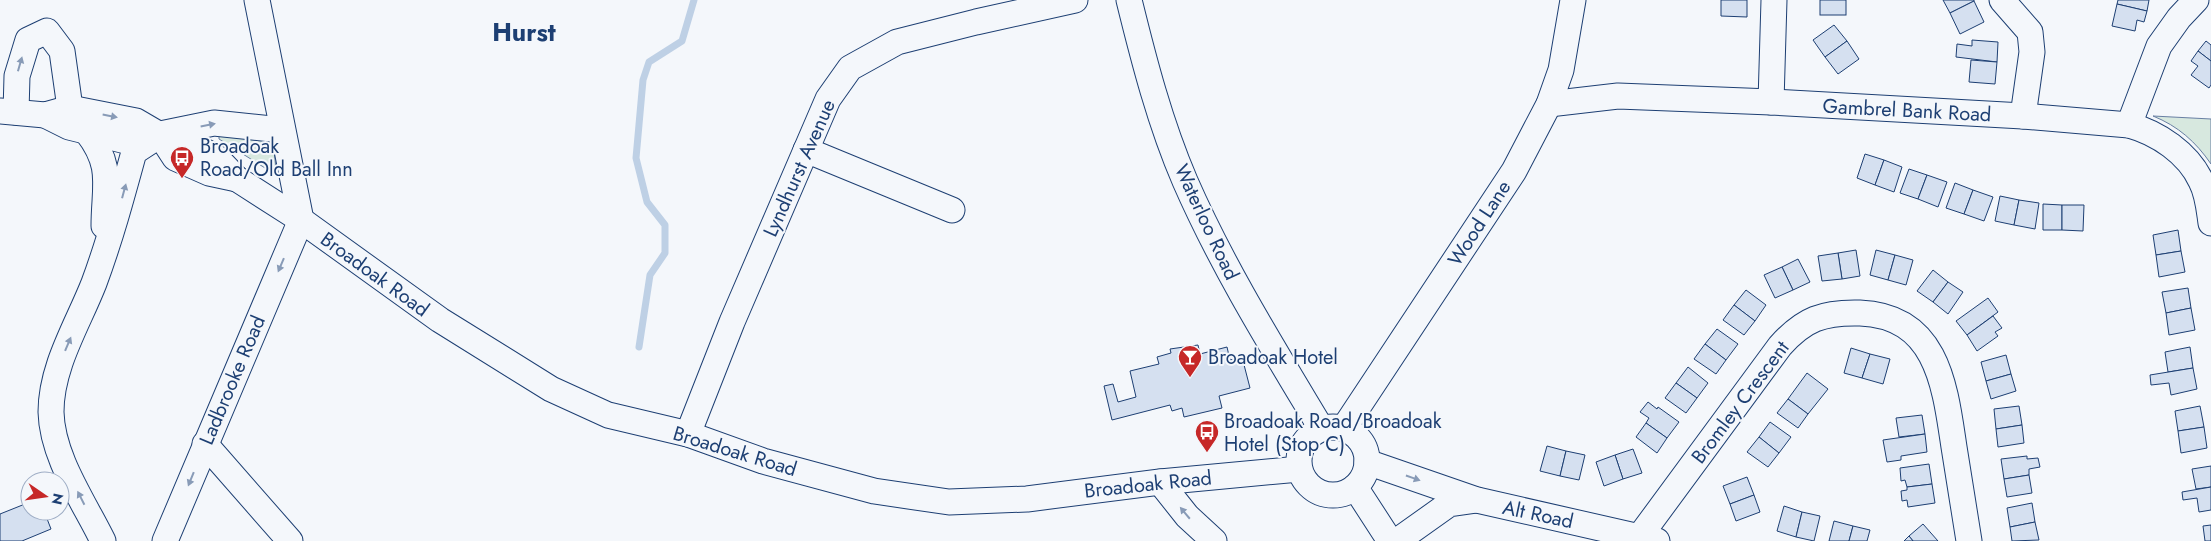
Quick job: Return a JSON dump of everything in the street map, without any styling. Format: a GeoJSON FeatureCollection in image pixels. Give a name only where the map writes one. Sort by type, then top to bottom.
{"type":"FeatureCollection","features":[{"type":"Feature","properties":{"kind":"street"},"geometry":{"type":"LineString","coordinates":[[257,0],[300,220]]}},
{"type":"Feature","properties":{"kind":"street","name":"Lyndhurst Avenue"},"geometry":{"type":"LineString","coordinates":[[688,434],[732,322],[828,99],[850,68],[898,42],[1075,0]]}},
{"type":"Feature","properties":{"kind":"street","name":"Waterloo Road"},"geometry":{"type":"LineString","coordinates":[[1129,0],[1147,75],[1185,181],[1242,297],[1333,428]]}},
{"type":"Feature","properties":{"kind":"street","name":"Wood Lane"},"geometry":{"type":"LineString","coordinates":[[1333,428],[1514,171],[1548,104],[1561,70],[1572,0]]}},
{"type":"Feature","properties":{"kind":"street"},"geometry":{"type":"LineString","coordinates":[[1771,102],[1774,0]]}},
{"type":"Feature","properties":{"kind":"street"},"geometry":{"type":"LineString","coordinates":[[2002,0],[2030,32],[2032,52],[2023,116]]}},
{"type":"Feature","properties":{"kind":"street"},"geometry":{"type":"LineString","coordinates":[[2129,125],[2159,46],[2179,18],[2196,0]]}},
{"type":"Feature","properties":{"kind":"street"},"geometry":{"type":"LineString","coordinates":[[70,108],[62,51],[47,31],[28,40],[8,111],[45,115],[70,108],[136,121],[160,134]]}},
{"type":"Feature","properties":{"kind":"street","name":"Gambrel Bank Road"},"geometry":{"type":"LineString","coordinates":[[1548,104],[1618,96],[1771,102],[2023,116],[2129,125],[2141,128],[2163,140],[2189,163],[2201,181],[2211,223]]}},
{"type":"Feature","properties":{"kind":"street"},"geometry":{"type":"LineString","coordinates":[[45,115],[69,128],[126,141],[214,123],[281,130]]}},
{"type":"Feature","properties":{"kind":"street"},"geometry":{"type":"LineString","coordinates":[[87,132],[101,149],[107,169],[103,254]]}},
{"type":"Feature","properties":{"kind":"street"},"geometry":{"type":"LineString","coordinates":[[104,541],[63,462],[55,437],[51,412],[53,386],[60,363],[94,282],[134,152],[160,134]]}},
{"type":"Feature","properties":{"kind":"street","name":"Broadoak Road"},"geometry":{"type":"LineString","coordinates":[[160,134],[185,141],[217,158],[237,179],[300,220],[440,320],[551,389],[608,415],[688,434],[763,461],[874,491],[949,502],[1027,498],[1160,482],[1299,469]]}},
{"type":"Feature","properties":{"kind":"street"},"geometry":{"type":"LineString","coordinates":[[806,150],[952,210]]}},
{"type":"Feature","properties":{"kind":"street","name":"Ladbrooke Road"},"geometry":{"type":"LineString","coordinates":[[165,541],[300,220]]}},
{"type":"Feature","properties":{"kind":"street","name":"Bromley Crescent"},"geometry":{"type":"LineString","coordinates":[[1649,539],[1780,346],[1795,330],[1808,322],[1840,313],[1868,314],[1899,323],[1925,345],[1940,370],[1947,401],[1969,541]]}},
{"type":"Feature","properties":{"kind":"street"},"geometry":{"type":"LineString","coordinates":[[1333,428],[1362,442],[1367,462],[1366,472],[1355,487],[1339,494],[1322,494],[1308,484],[1299,469],[1298,459],[1305,440],[1333,428]]}},
{"type":"Feature","properties":{"kind":"street"},"geometry":{"type":"LineString","coordinates":[[205,444],[290,541]]}},
{"type":"Feature","properties":{"kind":"street","name":"Alt Road"},"geometry":{"type":"LineString","coordinates":[[1367,462],[1477,500],[1649,539]]}},
{"type":"Feature","properties":{"kind":"street"},"geometry":{"type":"LineString","coordinates":[[1160,482],[1187,516],[1214,541]]}},
{"type":"Feature","properties":{"kind":"street"},"geometry":{"type":"LineString","coordinates":[[1355,487],[1390,541]]}},
{"type":"Feature","properties":{"kind":"street","name":"Alt Road"},"geometry":{"type":"LineString","coordinates":[[1397,541],[1449,504],[1477,500]]}},
{"type":"Feature","properties":{"kind":"shaded area"},"geometry":{"type":"Polygon","coordinates":[[[2153,116],[2211,119],[2211,164],[2186,135],[2153,116]]]}},
{"type":"Feature","properties":{"kind":"shaded area"},"geometry":{"type":"Polygon","coordinates":[[[219,134],[266,139],[273,143],[276,168],[273,173],[219,139],[219,134]]]}},
{"type":"Feature","properties":{"kind":"building"},"geometry":{"type":"Polygon","coordinates":[[[1721,0],[1747,0],[1747,17],[1721,16],[1721,0]]]}},
{"type":"Feature","properties":{"kind":"building"},"geometry":{"type":"Polygon","coordinates":[[[1820,0],[1846,0],[1846,15],[1820,15],[1820,0]]]}},
{"type":"Feature","properties":{"kind":"building"},"geometry":{"type":"Polygon","coordinates":[[[1943,0],[1974,0],[1974,1],[1950,13],[1943,0]]]}},
{"type":"Feature","properties":{"kind":"building"},"geometry":{"type":"Polygon","coordinates":[[[2118,0],[2149,0],[2147,11],[2117,4],[2118,0]]]}},
{"type":"Feature","properties":{"kind":"building"},"geometry":{"type":"Polygon","coordinates":[[[1974,1],[1984,22],[1960,34],[1950,13],[1974,1]]]}},
{"type":"Feature","properties":{"kind":"building"},"geometry":{"type":"Polygon","coordinates":[[[2117,4],[2147,11],[2144,22],[2137,20],[2135,31],[2112,26],[2117,4]]]}},
{"type":"Feature","properties":{"kind":"building"},"geometry":{"type":"Polygon","coordinates":[[[1834,25],[1847,41],[1825,57],[1813,40],[1834,25]]]}},
{"type":"Feature","properties":{"kind":"building"},"geometry":{"type":"Polygon","coordinates":[[[1972,40],[1998,42],[1997,62],[1956,57],[1957,44],[1972,46],[1972,40]]]}},
{"type":"Feature","properties":{"kind":"building"},"geometry":{"type":"Polygon","coordinates":[[[1847,41],[1859,59],[1838,74],[1825,57],[1847,41]]]}},
{"type":"Feature","properties":{"kind":"building"},"geometry":{"type":"Polygon","coordinates":[[[2206,41],[2211,45],[2211,61],[2198,51],[2206,41]]]}},
{"type":"Feature","properties":{"kind":"building"},"geometry":{"type":"Polygon","coordinates":[[[2198,51],[2211,61],[2211,85],[2209,88],[2191,75],[2198,66],[2191,61],[2198,51]]]}},
{"type":"Feature","properties":{"kind":"building"},"geometry":{"type":"Polygon","coordinates":[[[1971,60],[1997,62],[1995,84],[1969,82],[1971,60]]]}},
{"type":"Feature","properties":{"kind":"building"},"geometry":{"type":"Polygon","coordinates":[[[1865,154],[1884,160],[1875,185],[1857,178],[1865,154]]]}},
{"type":"Feature","properties":{"kind":"building"},"geometry":{"type":"Polygon","coordinates":[[[1884,160],[1902,167],[1894,192],[1875,185],[1884,160]]]}},
{"type":"Feature","properties":{"kind":"building"},"geometry":{"type":"Polygon","coordinates":[[[1909,169],[1927,175],[1918,199],[1900,193],[1909,169]]]}},
{"type":"Feature","properties":{"kind":"building"},"geometry":{"type":"Polygon","coordinates":[[[1927,175],[1947,182],[1938,207],[1918,199],[1927,175]]]}},
{"type":"Feature","properties":{"kind":"building"},"geometry":{"type":"Polygon","coordinates":[[[1955,183],[1973,190],[1964,214],[1946,208],[1955,183]]]}},
{"type":"Feature","properties":{"kind":"building"},"geometry":{"type":"Polygon","coordinates":[[[1973,190],[1993,197],[1984,221],[1964,214],[1973,190]]]}},
{"type":"Feature","properties":{"kind":"building"},"geometry":{"type":"Polygon","coordinates":[[[2000,196],[2019,200],[2014,225],[1995,221],[2000,196]]]}},
{"type":"Feature","properties":{"kind":"building"},"geometry":{"type":"Polygon","coordinates":[[[2019,200],[2039,203],[2035,229],[2014,225],[2019,200]]]}},
{"type":"Feature","properties":{"kind":"building"},"geometry":{"type":"Polygon","coordinates":[[[2043,204],[2062,205],[2062,230],[2043,230],[2043,204]]]}},
{"type":"Feature","properties":{"kind":"building"},"geometry":{"type":"Polygon","coordinates":[[[2062,205],[2084,205],[2083,231],[2062,230],[2062,205]]]}},
{"type":"Feature","properties":{"kind":"building"},"geometry":{"type":"Polygon","coordinates":[[[2178,230],[2181,251],[2156,255],[2153,235],[2178,230]]]}},
{"type":"Feature","properties":{"kind":"building"},"geometry":{"type":"Polygon","coordinates":[[[1856,250],[1860,276],[1842,279],[1838,253],[1856,250]]]}},
{"type":"Feature","properties":{"kind":"building"},"geometry":{"type":"Polygon","coordinates":[[[1876,250],[1895,255],[1888,280],[1870,275],[1876,250]]]}},
{"type":"Feature","properties":{"kind":"building"},"geometry":{"type":"Polygon","coordinates":[[[2181,251],[2185,272],[2159,277],[2156,255],[2181,251]]]}},
{"type":"Feature","properties":{"kind":"building"},"geometry":{"type":"Polygon","coordinates":[[[1838,253],[1842,279],[1822,281],[1818,256],[1838,253]]]}},
{"type":"Feature","properties":{"kind":"building"},"geometry":{"type":"Polygon","coordinates":[[[1895,255],[1913,260],[1906,285],[1888,280],[1895,255]]]}},
{"type":"Feature","properties":{"kind":"building"},"geometry":{"type":"Polygon","coordinates":[[[1798,259],[1810,282],[1793,290],[1782,267],[1798,259]]]}},
{"type":"Feature","properties":{"kind":"building"},"geometry":{"type":"Polygon","coordinates":[[[1782,267],[1793,290],[1775,298],[1764,275],[1782,267]]]}},
{"type":"Feature","properties":{"kind":"building"},"geometry":{"type":"Polygon","coordinates":[[[1933,270],[1948,282],[1933,302],[1917,291],[1933,270]]]}},
{"type":"Feature","properties":{"kind":"building"},"geometry":{"type":"Polygon","coordinates":[[[1948,282],[1963,292],[1948,314],[1933,302],[1948,282]]]}},
{"type":"Feature","properties":{"kind":"building"},"geometry":{"type":"Polygon","coordinates":[[[2188,288],[2191,308],[2166,313],[2162,292],[2188,288]]]}},
{"type":"Feature","properties":{"kind":"building"},"geometry":{"type":"Polygon","coordinates":[[[1746,290],[1766,305],[1755,321],[1734,305],[1746,290]]]}},
{"type":"Feature","properties":{"kind":"building"},"geometry":{"type":"Polygon","coordinates":[[[1988,298],[1998,312],[1967,335],[1956,321],[1988,298]]]}},
{"type":"Feature","properties":{"kind":"building"},"geometry":{"type":"Polygon","coordinates":[[[1734,305],[1755,321],[1744,335],[1723,320],[1734,305]]]}},
{"type":"Feature","properties":{"kind":"building"},"geometry":{"type":"Polygon","coordinates":[[[2191,308],[2195,330],[2169,335],[2166,313],[2191,308]]]}},
{"type":"Feature","properties":{"kind":"building"},"geometry":{"type":"Polygon","coordinates":[[[1993,316],[2002,328],[1995,332],[1998,336],[1977,351],[1967,335],[1993,316]]]}},
{"type":"Feature","properties":{"kind":"building"},"geometry":{"type":"Polygon","coordinates":[[[1717,329],[1738,344],[1726,360],[1705,344],[1717,329]]]}},
{"type":"Feature","properties":{"kind":"building"},"geometry":{"type":"Polygon","coordinates":[[[1705,344],[1726,360],[1716,374],[1694,359],[1705,344]]]}},
{"type":"Feature","properties":{"kind":"building","name":"Broadoak Hotel"},"geometry":{"type":"Polygon","coordinates":[[[1198,345],[1200,354],[1227,347],[1230,360],[1242,357],[1250,388],[1219,396],[1222,408],[1184,417],[1182,408],[1172,411],[1170,405],[1112,420],[1104,386],[1113,384],[1118,402],[1136,397],[1130,371],[1159,364],[1157,357],[1171,353],[1170,349],[1198,345]]]}},
{"type":"Feature","properties":{"kind":"building"},"geometry":{"type":"Polygon","coordinates":[[[2190,347],[2193,368],[2168,372],[2165,352],[2190,347]]]}},
{"type":"Feature","properties":{"kind":"building"},"geometry":{"type":"Polygon","coordinates":[[[1851,348],[1870,354],[1862,378],[1844,373],[1851,348]]]}},
{"type":"Feature","properties":{"kind":"building"},"geometry":{"type":"Polygon","coordinates":[[[1870,354],[1890,359],[1883,384],[1862,378],[1870,354]]]}},
{"type":"Feature","properties":{"kind":"building"},"geometry":{"type":"Polygon","coordinates":[[[2006,355],[2011,374],[1986,381],[1981,362],[2006,355]]]}},
{"type":"Feature","properties":{"kind":"building"},"geometry":{"type":"Polygon","coordinates":[[[1688,367],[1708,383],[1697,398],[1676,383],[1688,367]]]}},
{"type":"Feature","properties":{"kind":"building"},"geometry":{"type":"Polygon","coordinates":[[[2193,368],[2197,389],[2171,395],[2169,383],[2151,385],[2150,375],[2193,368]]]}},
{"type":"Feature","properties":{"kind":"building"},"geometry":{"type":"Polygon","coordinates":[[[1807,373],[1828,389],[1808,414],[1788,399],[1807,373]]]}},
{"type":"Feature","properties":{"kind":"building"},"geometry":{"type":"Polygon","coordinates":[[[2011,374],[2016,391],[1991,399],[1986,381],[2011,374]]]}},
{"type":"Feature","properties":{"kind":"building"},"geometry":{"type":"Polygon","coordinates":[[[1676,383],[1697,398],[1686,413],[1665,398],[1676,383]]]}},
{"type":"Feature","properties":{"kind":"building"},"geometry":{"type":"Polygon","coordinates":[[[1788,399],[1808,414],[1798,428],[1777,413],[1788,399]]]}},
{"type":"Feature","properties":{"kind":"building"},"geometry":{"type":"Polygon","coordinates":[[[1648,402],[1679,422],[1667,438],[1646,423],[1649,418],[1640,412],[1648,402]]]}},
{"type":"Feature","properties":{"kind":"building"},"geometry":{"type":"Polygon","coordinates":[[[2019,406],[2022,425],[1996,429],[1994,409],[2019,406]]]}},
{"type":"Feature","properties":{"kind":"building"},"geometry":{"type":"Polygon","coordinates":[[[2200,406],[2204,427],[2178,431],[2175,411],[2200,406]]]}},
{"type":"Feature","properties":{"kind":"building"},"geometry":{"type":"Polygon","coordinates":[[[1922,415],[1925,434],[1899,437],[1896,418],[1922,415]]]}},
{"type":"Feature","properties":{"kind":"building"},"geometry":{"type":"Polygon","coordinates":[[[1770,422],[1791,437],[1779,453],[1759,437],[1770,422]]]}},
{"type":"Feature","properties":{"kind":"building"},"geometry":{"type":"Polygon","coordinates":[[[1646,423],[1667,438],[1657,453],[1636,437],[1646,423]]]}},
{"type":"Feature","properties":{"kind":"building"},"geometry":{"type":"Polygon","coordinates":[[[2022,425],[2024,443],[1998,447],[1996,429],[2022,425]]]}},
{"type":"Feature","properties":{"kind":"building"},"geometry":{"type":"Polygon","coordinates":[[[2204,427],[2207,448],[2181,453],[2178,431],[2204,427]]]}},
{"type":"Feature","properties":{"kind":"building"},"geometry":{"type":"Polygon","coordinates":[[[1925,434],[1927,452],[1901,456],[1901,460],[1887,462],[1883,440],[1925,434]]]}},
{"type":"Feature","properties":{"kind":"building"},"geometry":{"type":"Polygon","coordinates":[[[1759,437],[1779,453],[1768,467],[1747,452],[1759,437]]]}},
{"type":"Feature","properties":{"kind":"building"},"geometry":{"type":"Polygon","coordinates":[[[1547,446],[1566,451],[1560,476],[1540,471],[1547,446]]]}},
{"type":"Feature","properties":{"kind":"building"},"geometry":{"type":"Polygon","coordinates":[[[1633,449],[1642,473],[1623,479],[1615,455],[1633,449]]]}},
{"type":"Feature","properties":{"kind":"building"},"geometry":{"type":"Polygon","coordinates":[[[1566,451],[1585,455],[1579,480],[1560,476],[1566,451]]]}},
{"type":"Feature","properties":{"kind":"building"},"geometry":{"type":"Polygon","coordinates":[[[1615,455],[1623,479],[1604,486],[1596,462],[1615,455]]]}},
{"type":"Feature","properties":{"kind":"building"},"geometry":{"type":"Polygon","coordinates":[[[2027,456],[2027,459],[2038,458],[2040,467],[2029,469],[2029,475],[2004,479],[2001,459],[2027,456]]]}},
{"type":"Feature","properties":{"kind":"building"},"geometry":{"type":"Polygon","coordinates":[[[1929,464],[1932,484],[1907,487],[1905,480],[1901,481],[1900,468],[1929,464]]]}},
{"type":"Feature","properties":{"kind":"building"},"geometry":{"type":"Polygon","coordinates":[[[2211,466],[2211,487],[2196,489],[2192,469],[2211,466]]]}},
{"type":"Feature","properties":{"kind":"building"},"geometry":{"type":"Polygon","coordinates":[[[2029,475],[2032,493],[2007,497],[2004,479],[2029,475]]]}},
{"type":"Feature","properties":{"kind":"building"},"geometry":{"type":"Polygon","coordinates":[[[1747,477],[1754,495],[1730,504],[1723,486],[1747,477]]]}},
{"type":"Feature","properties":{"kind":"building"},"geometry":{"type":"Polygon","coordinates":[[[1932,484],[1935,503],[1908,507],[1907,500],[1902,501],[1901,491],[1907,490],[1907,487],[1932,484]]]}},
{"type":"Feature","properties":{"kind":"building"},"geometry":{"type":"Polygon","coordinates":[[[2211,487],[2211,510],[2199,512],[2197,498],[2183,500],[2182,492],[2211,487]]]}},
{"type":"Feature","properties":{"kind":"building"},"geometry":{"type":"Polygon","coordinates":[[[1754,495],[1760,512],[1736,521],[1730,504],[1754,495]]]}},
{"type":"Feature","properties":{"kind":"building"},"geometry":{"type":"Polygon","coordinates":[[[2032,503],[2035,522],[2010,527],[2007,508],[2032,503]]]}},
{"type":"Feature","properties":{"kind":"building"},"geometry":{"type":"Polygon","coordinates":[[[20,506],[20,521],[48,521],[51,529],[22,541],[0,541],[0,514],[20,506]]]}},
{"type":"Feature","properties":{"kind":"building"},"geometry":{"type":"Polygon","coordinates":[[[1784,506],[1802,512],[1796,537],[1777,531],[1784,506]]]}},
{"type":"Feature","properties":{"kind":"building"},"geometry":{"type":"Polygon","coordinates":[[[1802,512],[1820,516],[1814,541],[1796,537],[1802,512]]]}},
{"type":"Feature","properties":{"kind":"building"},"geometry":{"type":"Polygon","coordinates":[[[1834,521],[1853,526],[1849,541],[1829,541],[1834,521]]]}},
{"type":"Feature","properties":{"kind":"building"},"geometry":{"type":"Polygon","coordinates":[[[2035,522],[2039,540],[2012,541],[2010,527],[2035,522]]]}},
{"type":"Feature","properties":{"kind":"building"},"geometry":{"type":"Polygon","coordinates":[[[1923,524],[1938,541],[1913,541],[1909,536],[1923,524]]]}},
{"type":"Feature","properties":{"kind":"building"},"geometry":{"type":"Polygon","coordinates":[[[2211,525],[2211,541],[2205,541],[2203,526],[2211,525]]]}},
{"type":"Feature","properties":{"kind":"building"},"geometry":{"type":"Polygon","coordinates":[[[1853,526],[1870,530],[1867,541],[1849,541],[1853,526]]]}},
{"type":"Feature","properties":{"kind":"building"},"geometry":{"type":"Polygon","coordinates":[[[1909,536],[1913,541],[1904,541],[1909,536]]]}},
{"type":"Feature","properties":{"kind":"waterway"},"geometry":{"type":"LineString","coordinates":[[639,347],[650,275],[665,253],[665,225],[647,202],[636,158],[643,80],[649,62],[682,41],[694,0]]}},
{"type":"Feature","properties":{"kind":"place","name":"Broadoak Road/Old Ball Inn"},"geometry":{"type":"Point","coordinates":[182,179]}},
{"type":"Feature","properties":{"kind":"place","name":"Broadoak Hotel"},"geometry":{"type":"Point","coordinates":[1190,378]}},
{"type":"Feature","properties":{"kind":"place","name":"Broadoak Road/Broadoak Hotel (Stop C)"},"geometry":{"type":"Point","coordinates":[1207,453]}},
{"type":"Feature","properties":{"kind":"district","name":"Hurst"},"geometry":{"type":"Point","coordinates":[524,32]}}]}
